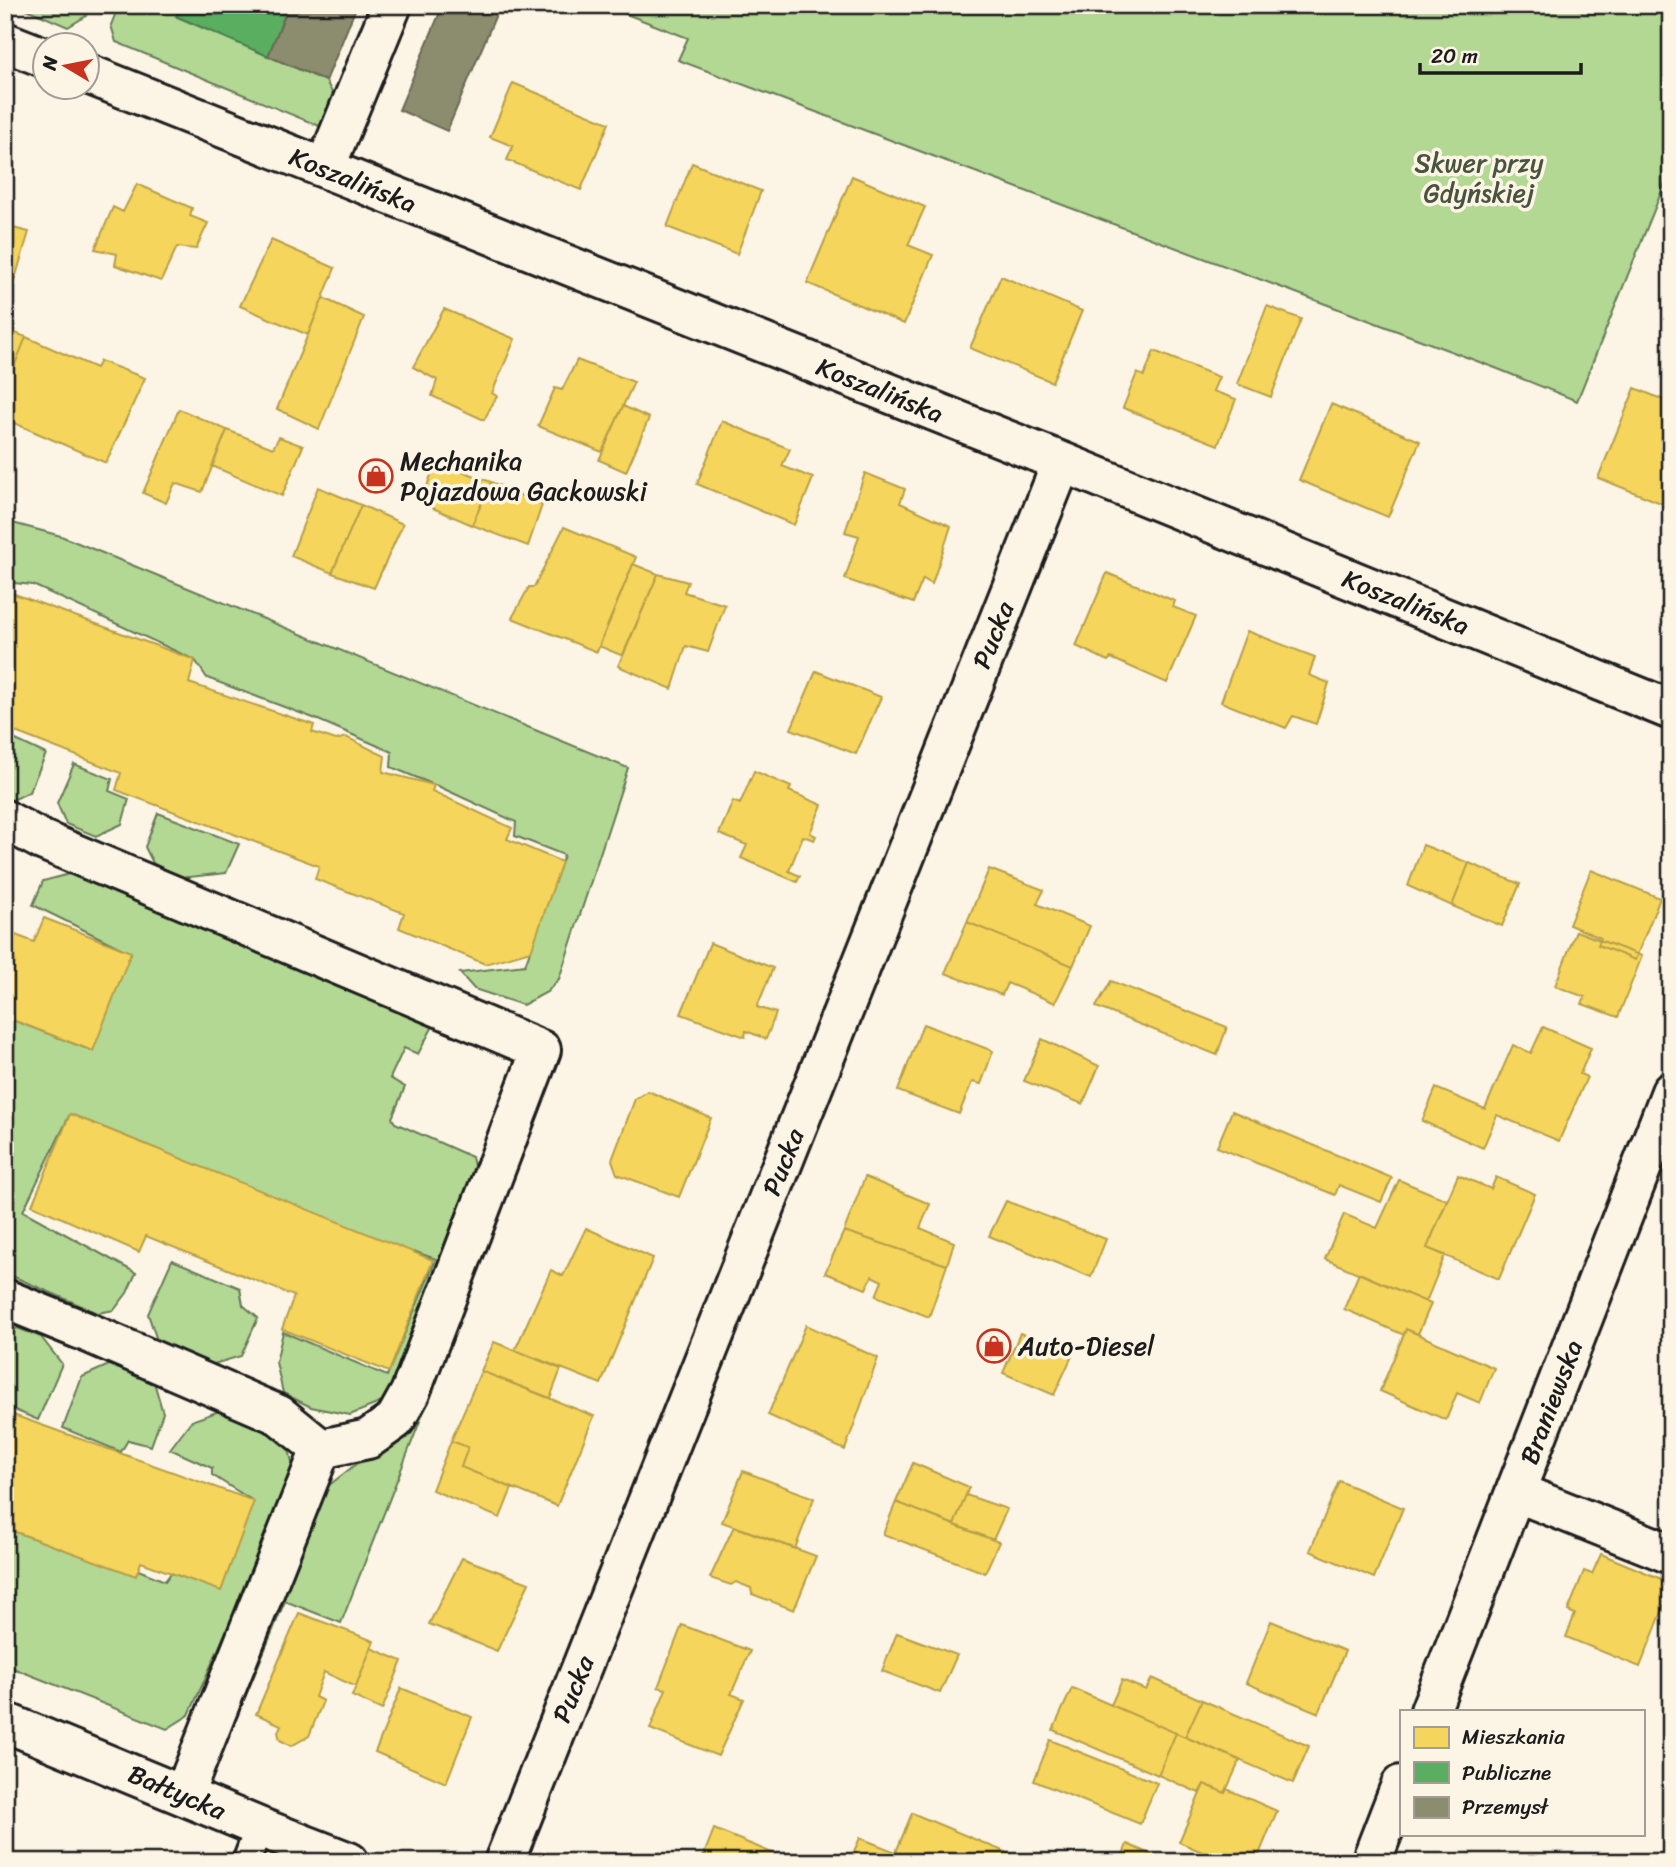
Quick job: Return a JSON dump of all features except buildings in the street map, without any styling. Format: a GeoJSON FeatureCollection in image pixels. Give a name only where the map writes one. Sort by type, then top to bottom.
{"type":"FeatureCollection","features":[{"type":"Feature","properties":{"kind":"street"},"geometry":{"type":"LineString","coordinates":[[325,169],[392,5]]}},
{"type":"Feature","properties":{"kind":"street"},"geometry":{"type":"LineString","coordinates":[[5,42],[32,53]]}},
{"type":"Feature","properties":{"kind":"street","name":"Koszalińska"},"geometry":{"type":"LineString","coordinates":[[102,80],[1062,462],[1671,710]]}},
{"type":"Feature","properties":{"kind":"street","name":"Pucka"},"geometry":{"type":"LineString","coordinates":[[504,1862],[1062,462]]}},
{"type":"Feature","properties":{"kind":"street"},"geometry":{"type":"LineString","coordinates":[[5,820],[42,840],[541,1051],[410,1393],[395,1420],[368,1439],[321,1449]]}},
{"type":"Feature","properties":{"kind":"street","name":"Braniewska"},"geometry":{"type":"LineString","coordinates":[[1430,1710],[1671,1092]]}},
{"type":"Feature","properties":{"kind":"street"},"geometry":{"type":"LineString","coordinates":[[5,1299],[279,1415],[321,1449]]}},
{"type":"Feature","properties":{"kind":"street"},"geometry":{"type":"LineString","coordinates":[[184,1794],[321,1449]]}},
{"type":"Feature","properties":{"kind":"street"},"geometry":{"type":"LineString","coordinates":[[1516,1492],[1671,1554]]}},
{"type":"Feature","properties":{"kind":"street","name":"Bałtycka"},"geometry":{"type":"LineString","coordinates":[[5,1722],[349,1862]]}},
{"type":"Feature","properties":{"kind":"street"},"geometry":{"type":"LineString","coordinates":[[1371,1862],[1400,1788]]}},
{"type":"Feature","properties":{"kind":"lane"},"geometry":{"type":"LineString","coordinates":[[246,1862],[259,1827]]}},
{"type":"Feature","properties":{"kind":"green space"},"geometry":{"type":"Polygon","coordinates":[[[17,5],[90,5],[86,16],[68,27],[17,5]]]}},
{"type":"Feature","properties":{"kind":"green space"},"geometry":{"type":"Polygon","coordinates":[[[119,5],[181,5],[177,17],[326,81],[335,98],[324,128],[116,42],[111,25],[119,5]]]}},
{"type":"Feature","properties":{"kind":"green space","name":"Skwer przy Gdyńskiej"},"geometry":{"type":"Polygon","coordinates":[[[603,5],[1671,5],[1671,168],[1577,401],[678,60],[688,38],[603,5]]]}},
{"type":"Feature","properties":{"kind":"green space"},"geometry":{"type":"Polygon","coordinates":[[[5,521],[61,536],[628,768],[559,979],[547,992],[523,1005],[474,989],[460,973],[525,965],[564,855],[515,836],[516,822],[391,767],[392,752],[316,719],[207,678],[195,660],[33,585],[5,582],[5,521]]]}},
{"type":"Feature","properties":{"kind":"green space"},"geometry":{"type":"Polygon","coordinates":[[[5,735],[46,754],[29,792],[9,802],[5,800],[5,735]]]}},
{"type":"Feature","properties":{"kind":"green space"},"geometry":{"type":"Polygon","coordinates":[[[74,764],[112,779],[109,791],[129,799],[122,824],[96,836],[66,824],[57,803],[74,764]]]}},
{"type":"Feature","properties":{"kind":"green space"},"geometry":{"type":"Polygon","coordinates":[[[158,813],[239,844],[226,873],[180,878],[153,863],[145,847],[158,813]]]}},
{"type":"Feature","properties":{"kind":"green space"},"geometry":{"type":"Polygon","coordinates":[[[77,872],[439,1015],[418,1054],[404,1048],[390,1078],[405,1087],[392,1118],[395,1123],[472,1157],[477,1180],[398,1376],[382,1402],[350,1415],[311,1407],[283,1393],[276,1362],[283,1332],[387,1376],[436,1259],[416,1252],[415,1254],[70,1114],[23,1211],[136,1273],[127,1293],[114,1310],[98,1313],[5,1273],[5,1017],[85,1048],[131,953],[33,905],[43,881],[77,872]]]}},
{"type":"Feature","properties":{"kind":"green space"},"geometry":{"type":"Polygon","coordinates":[[[172,1260],[240,1288],[243,1305],[258,1318],[241,1356],[207,1366],[159,1346],[148,1314],[172,1260]]]}},
{"type":"Feature","properties":{"kind":"green space"},"geometry":{"type":"Polygon","coordinates":[[[17,1328],[41,1337],[62,1364],[38,1420],[5,1406],[5,1336],[17,1328]]]}},
{"type":"Feature","properties":{"kind":"green space"},"geometry":{"type":"Polygon","coordinates":[[[111,1364],[154,1382],[163,1413],[151,1446],[128,1440],[121,1452],[63,1428],[82,1377],[111,1364]]]}},
{"type":"Feature","properties":{"kind":"green space"},"geometry":{"type":"Polygon","coordinates":[[[225,1409],[272,1426],[289,1449],[295,1476],[189,1715],[167,1729],[5,1665],[5,1528],[108,1565],[114,1560],[165,1581],[171,1573],[221,1590],[253,1501],[212,1475],[212,1468],[170,1449],[191,1421],[225,1409]]]}},
{"type":"Feature","properties":{"kind":"green space"},"geometry":{"type":"Polygon","coordinates":[[[424,1411],[341,1623],[285,1601],[234,1724],[226,1721],[319,1493],[424,1411]]]}},
{"type":"Feature","properties":{"kind":"place","name":"Mechanika Pojazdowa Gackowski"},"geometry":{"type":"Point","coordinates":[376,476]}},
{"type":"Feature","properties":{"kind":"place","name":"Auto-Diesel"},"geometry":{"type":"Point","coordinates":[994,1346]}}]}
